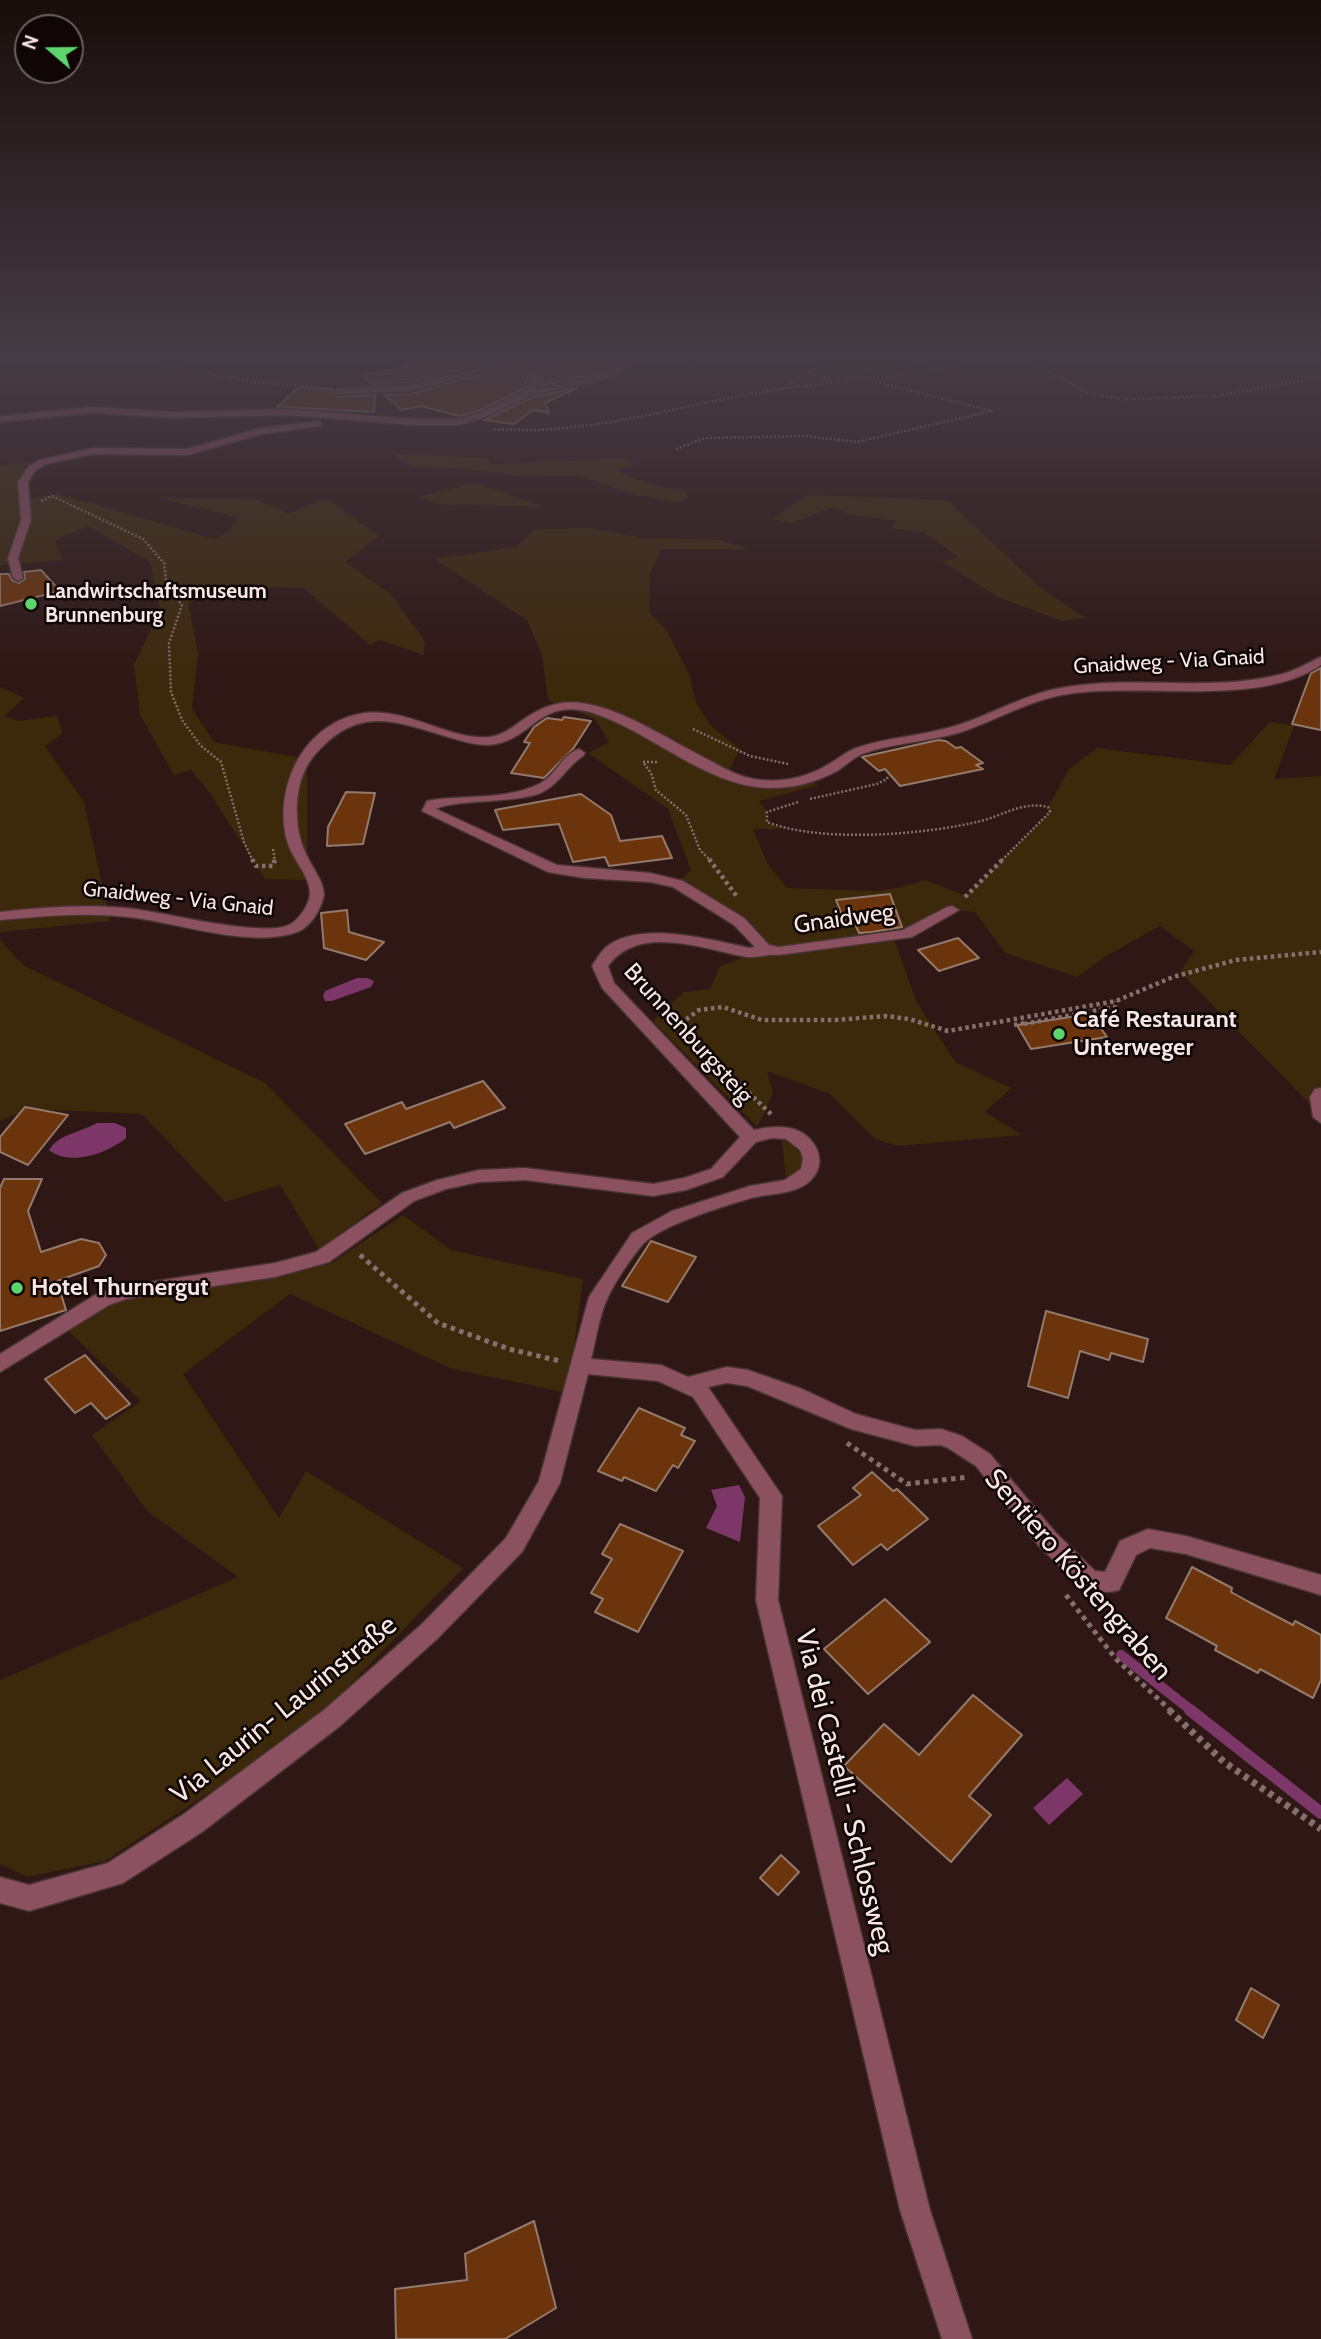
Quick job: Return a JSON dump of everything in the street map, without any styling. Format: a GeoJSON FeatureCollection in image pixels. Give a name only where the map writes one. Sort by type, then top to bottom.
{"type":"FeatureCollection","features":[{"type":"Feature","properties":{"kind":"street"},"geometry":{"type":"LineString","coordinates":[[18,578],[13,558],[26,520],[23,482],[31,469]]}},
{"type":"Feature","properties":{"kind":"street","name":"Gnaidweg - Via Gnaid"},"geometry":{"type":"LineString","coordinates":[[0,916],[67,911],[125,912],[270,935],[295,929],[311,911],[317,895],[311,876],[297,852],[290,822],[290,797],[307,754],[330,731],[367,715],[386,715],[475,740],[491,741],[514,732],[530,717],[548,708],[569,704],[602,710],[725,776],[773,785],[802,782],[834,768],[844,757],[859,751],[968,726],[1012,705],[1061,691],[1103,686],[1210,687],[1257,683],[1298,674],[1321,660]]}},
{"type":"Feature","properties":{"kind":"street"},"geometry":{"type":"LineString","coordinates":[[579,753],[570,757],[546,786],[508,797],[432,804],[429,811],[553,869],[575,874],[644,878],[676,884],[743,923],[771,950]]}},
{"type":"Feature","properties":{"kind":"street","name":"Gnaidweg"},"geometry":{"type":"LineString","coordinates":[[771,950],[907,934],[952,910]]}},
{"type":"Feature","properties":{"kind":"street","name":"Brunnenburgsteig"},"geometry":{"type":"LineString","coordinates":[[750,1137],[607,985],[600,966],[605,955],[627,943],[656,937],[751,953],[771,950]]}},
{"type":"Feature","properties":{"kind":"street"},"geometry":{"type":"LineString","coordinates":[[1321,1093],[1318,1097],[1321,1117]]}},
{"type":"Feature","properties":{"kind":"street"},"geometry":{"type":"LineString","coordinates":[[0,1364],[102,1300],[144,1288],[275,1270],[322,1257],[408,1197],[443,1184],[502,1174],[525,1174],[653,1191],[686,1184],[717,1173],[750,1137],[772,1132]]}},
{"type":"Feature","properties":{"kind":"street","name":"Via Laurin- Laurinstraße"},"geometry":{"type":"LineString","coordinates":[[0,1890],[29,1898],[114,1874],[193,1823],[332,1718],[429,1632],[514,1545],[549,1483],[598,1297],[638,1238],[678,1216],[750,1192],[789,1185],[804,1177],[812,1158],[808,1147],[790,1134],[772,1132]]}},
{"type":"Feature","properties":{"kind":"street","name":"Via dei Castelli - Schlossweg"},"geometry":{"type":"LineString","coordinates":[[581,1366],[661,1373],[700,1391],[771,1496],[767,1600],[915,2210],[957,2339]]}},
{"type":"Feature","properties":{"kind":"street"},"geometry":{"type":"LineString","coordinates":[[686,1385],[727,1375],[748,1378],[796,1395],[851,1421],[915,1438],[941,1437],[955,1442],[983,1460],[1047,1539],[1089,1580],[1111,1583],[1128,1548],[1148,1538],[1186,1545],[1321,1585]]}},
{"type":"Feature","properties":{"kind":"path"},"geometry":{"type":"LineString","coordinates":[[52,496],[143,539],[164,563],[167,588],[182,605],[169,643],[171,692],[183,720],[200,745],[221,762],[244,842],[256,866],[273,866],[275,859],[272,845]]}},
{"type":"Feature","properties":{"kind":"path"},"geometry":{"type":"LineString","coordinates":[[693,729],[760,759],[810,768],[834,768]]}},
{"type":"Feature","properties":{"kind":"path"},"geometry":{"type":"LineString","coordinates":[[667,764],[643,762],[651,773],[656,790],[686,815],[699,850],[719,869],[740,901]]}},
{"type":"Feature","properties":{"kind":"path"},"geometry":{"type":"LineString","coordinates":[[888,775],[887,779],[877,784],[775,807],[767,812],[765,817],[772,825],[792,831],[890,832],[960,825],[1041,804],[1048,807],[1050,812],[952,910]]}},
{"type":"Feature","properties":{"kind":"path"},"geometry":{"type":"LineString","coordinates":[[772,1132],[771,1112],[686,1033],[683,1028],[684,1021],[690,1015],[711,1007],[723,1007],[762,1020],[835,1020],[886,1016],[909,1019],[948,1031],[1116,1001],[1173,977],[1236,960],[1321,952]]}},
{"type":"Feature","properties":{"kind":"path"},"geometry":{"type":"LineString","coordinates":[[1014,1025],[1115,1007],[1116,1001]]}},
{"type":"Feature","properties":{"kind":"path"},"geometry":{"type":"LineString","coordinates":[[351,1239],[438,1324],[509,1349],[581,1366]]}},
{"type":"Feature","properties":{"kind":"path","name":"Sentiero Köstengraben"},"geometry":{"type":"LineString","coordinates":[[843,1440],[907,1484],[969,1477],[977,1487]]}},
{"type":"Feature","properties":{"kind":"path","name":"Sentiero Köstengraben"},"geometry":{"type":"LineString","coordinates":[[1058,1584],[1116,1660],[1224,1762],[1321,1829]]}},
{"type":"Feature","properties":{"kind":"shaded area"},"geometry":{"type":"Polygon","coordinates":[[[0,469],[36,469],[23,482],[26,499],[58,494],[214,539],[230,530],[237,517],[159,498],[256,499],[288,514],[326,498],[379,536],[345,562],[391,594],[425,642],[423,655],[380,640],[370,645],[304,588],[229,585],[188,603],[198,654],[192,709],[214,742],[307,759],[307,880],[265,879],[209,792],[191,770],[174,775],[140,715],[134,665],[160,610],[150,562],[88,526],[55,540],[62,560],[0,565],[0,469]]]}},
{"type":"Feature","properties":{"kind":"shaded area"},"geometry":{"type":"Polygon","coordinates":[[[464,469],[619,469],[616,470],[649,484],[685,491],[689,499],[674,502],[628,493],[579,475],[522,476],[464,469]]]}},
{"type":"Feature","properties":{"kind":"shaded area"},"geometry":{"type":"Polygon","coordinates":[[[477,483],[543,507],[439,504],[416,497],[477,483]]]}},
{"type":"Feature","properties":{"kind":"shaded area"},"geometry":{"type":"Polygon","coordinates":[[[807,495],[947,500],[1039,587],[1085,618],[1062,621],[998,597],[943,562],[958,557],[924,532],[891,528],[897,521],[848,514],[833,507],[792,523],[772,519],[807,495]]]}},
{"type":"Feature","properties":{"kind":"shaded area"},"geometry":{"type":"Polygon","coordinates":[[[589,528],[642,538],[718,540],[750,549],[661,549],[650,574],[649,612],[668,633],[689,674],[696,702],[711,726],[745,753],[738,753],[728,773],[772,785],[807,779],[818,785],[759,801],[767,812],[767,822],[780,829],[753,829],[767,863],[787,888],[877,891],[925,880],[966,896],[1050,812],[1048,807],[1069,769],[1097,748],[1230,765],[1270,722],[1294,726],[1274,779],[1321,776],[1321,1091],[1318,1112],[1180,972],[1194,951],[1160,926],[1106,956],[1077,977],[1005,953],[975,912],[952,910],[894,939],[916,1001],[955,1062],[1011,1088],[985,1112],[1022,1135],[897,1146],[875,1139],[830,1094],[767,1071],[773,1093],[757,1127],[653,1021],[684,992],[710,989],[720,966],[764,950],[757,937],[676,884],[691,870],[668,809],[588,753],[609,742],[595,719],[548,700],[542,655],[527,620],[435,559],[517,547],[535,529],[589,528]]]}},
{"type":"Feature","properties":{"kind":"shaded area"},"geometry":{"type":"Polygon","coordinates":[[[0,687],[24,698],[5,716],[18,721],[57,716],[63,733],[45,746],[84,802],[110,921],[0,932],[0,687]]]}},
{"type":"Feature","properties":{"kind":"shaded area"},"geometry":{"type":"Polygon","coordinates":[[[0,940],[23,965],[265,1083],[382,1203],[319,1249],[280,1185],[225,1202],[142,1114],[28,1109],[0,1121],[0,940]]]}},
{"type":"Feature","properties":{"kind":"shaded area"},"geometry":{"type":"Polygon","coordinates":[[[357,978],[374,981],[371,987],[325,1001],[325,991],[357,978]]]}},
{"type":"Feature","properties":{"kind":"shaded area"},"geometry":{"type":"Polygon","coordinates":[[[97,1123],[115,1123],[126,1128],[126,1138],[109,1149],[78,1158],[58,1155],[49,1150],[59,1140],[97,1123]]]}},
{"type":"Feature","properties":{"kind":"shaded area"},"geometry":{"type":"Polygon","coordinates":[[[782,1139],[800,1154],[803,1165],[795,1175],[786,1180],[782,1139]]]}},
{"type":"Feature","properties":{"kind":"shaded area"},"geometry":{"type":"Polygon","coordinates":[[[403,1215],[451,1250],[583,1279],[568,1393],[452,1369],[290,1294],[183,1374],[279,1518],[306,1471],[463,1568],[309,1727],[105,1861],[27,1877],[0,1864],[0,1680],[238,1577],[147,1511],[92,1435],[141,1401],[67,1330],[121,1300],[330,1264],[403,1215]]]}},
{"type":"Feature","properties":{"kind":"shaded area"},"geometry":{"type":"Polygon","coordinates":[[[739,1485],[745,1497],[740,1542],[706,1528],[717,1506],[711,1490],[739,1485]]]}},
{"type":"Feature","properties":{"kind":"shaded area"},"geometry":{"type":"Polygon","coordinates":[[[1067,1778],[1083,1794],[1049,1825],[1033,1808],[1067,1778]]]}},
{"type":"Feature","properties":{"kind":"building"},"geometry":{"type":"Polygon","coordinates":[[[41,570],[60,591],[0,606],[0,574],[9,574],[12,580],[19,583],[25,579],[24,572],[41,570]]]}},
{"type":"Feature","properties":{"kind":"building"},"geometry":{"type":"Polygon","coordinates":[[[1321,668],[1321,730],[1292,724],[1311,673],[1321,668]]]}},
{"type":"Feature","properties":{"kind":"building"},"geometry":{"type":"Polygon","coordinates":[[[564,717],[591,721],[573,749],[544,778],[511,773],[530,743],[524,742],[534,727],[547,718],[562,720],[564,717]]]}},
{"type":"Feature","properties":{"kind":"building"},"geometry":{"type":"Polygon","coordinates":[[[938,740],[946,741],[956,748],[961,747],[983,763],[976,765],[983,769],[900,786],[885,769],[879,771],[862,757],[938,740]]]}},
{"type":"Feature","properties":{"kind":"building"},"geometry":{"type":"Polygon","coordinates":[[[346,792],[375,793],[363,844],[327,846],[328,827],[346,792]]]}},
{"type":"Feature","properties":{"kind":"building"},"geometry":{"type":"Polygon","coordinates":[[[581,794],[611,815],[620,841],[662,836],[672,858],[609,866],[605,857],[573,862],[559,824],[503,830],[495,810],[581,794]]]}},
{"type":"Feature","properties":{"kind":"building"},"geometry":{"type":"Polygon","coordinates":[[[890,894],[902,927],[872,932],[859,933],[855,924],[846,925],[836,900],[890,894]]]}},
{"type":"Feature","properties":{"kind":"building"},"geometry":{"type":"Polygon","coordinates":[[[347,910],[349,932],[384,942],[366,960],[324,948],[321,913],[347,910]]]}},
{"type":"Feature","properties":{"kind":"building"},"geometry":{"type":"Polygon","coordinates":[[[958,938],[979,958],[939,971],[918,950],[958,938]]]}},
{"type":"Feature","properties":{"kind":"building"},"geometry":{"type":"Polygon","coordinates":[[[1091,1014],[1107,1037],[1031,1049],[1017,1025],[1091,1014]]]}},
{"type":"Feature","properties":{"kind":"building"},"geometry":{"type":"Polygon","coordinates":[[[483,1081],[505,1108],[454,1128],[450,1122],[365,1154],[345,1124],[402,1102],[406,1109],[483,1081]]]}},
{"type":"Feature","properties":{"kind":"building"},"geometry":{"type":"Polygon","coordinates":[[[25,1107],[68,1115],[28,1165],[0,1152],[0,1137],[25,1107]]]}},
{"type":"Feature","properties":{"kind":"building"},"geometry":{"type":"Polygon","coordinates":[[[4,1179],[42,1179],[28,1211],[41,1252],[81,1239],[99,1243],[106,1255],[99,1266],[57,1281],[66,1310],[0,1331],[0,1188],[4,1179]]]}},
{"type":"Feature","properties":{"kind":"building"},"geometry":{"type":"Polygon","coordinates":[[[651,1241],[696,1257],[668,1302],[622,1286],[651,1241]]]}},
{"type":"Feature","properties":{"kind":"building"},"geometry":{"type":"Polygon","coordinates":[[[1046,1311],[1148,1339],[1143,1362],[1111,1353],[1109,1360],[1080,1351],[1068,1398],[1028,1386],[1046,1311]]]}},
{"type":"Feature","properties":{"kind":"building"},"geometry":{"type":"Polygon","coordinates":[[[85,1355],[130,1404],[106,1419],[91,1403],[75,1413],[45,1379],[85,1355]]]}},
{"type":"Feature","properties":{"kind":"building"},"geometry":{"type":"Polygon","coordinates":[[[639,1408],[685,1428],[681,1435],[695,1441],[678,1468],[673,1465],[656,1491],[624,1477],[622,1481],[598,1471],[639,1408]]]}},
{"type":"Feature","properties":{"kind":"building"},"geometry":{"type":"Polygon","coordinates":[[[872,1472],[893,1491],[897,1489],[928,1519],[887,1550],[881,1544],[853,1565],[818,1526],[861,1495],[853,1488],[872,1472]]]}},
{"type":"Feature","properties":{"kind":"building"},"geometry":{"type":"Polygon","coordinates":[[[620,1524],[683,1551],[638,1632],[595,1612],[603,1599],[591,1593],[612,1559],[602,1554],[620,1524]]]}},
{"type":"Feature","properties":{"kind":"building"},"geometry":{"type":"Polygon","coordinates":[[[1192,1567],[1232,1588],[1231,1592],[1249,1602],[1293,1625],[1295,1621],[1321,1635],[1321,1680],[1313,1698],[1260,1669],[1258,1673],[1215,1650],[1217,1646],[1166,1618],[1192,1567]]]}},
{"type":"Feature","properties":{"kind":"building"},"geometry":{"type":"Polygon","coordinates":[[[885,1599],[930,1642],[868,1694],[824,1649],[885,1599]]]}},
{"type":"Feature","properties":{"kind":"building"},"geometry":{"type":"Polygon","coordinates":[[[973,1695],[1022,1735],[969,1796],[991,1815],[951,1862],[844,1766],[884,1724],[919,1755],[973,1695]]]}},
{"type":"Feature","properties":{"kind":"building"},"geometry":{"type":"Polygon","coordinates":[[[781,1855],[799,1872],[778,1895],[760,1878],[781,1855]]]}},
{"type":"Feature","properties":{"kind":"building"},"geometry":{"type":"Polygon","coordinates":[[[1251,1988],[1279,2005],[1263,2038],[1236,2020],[1251,1988]]]}},
{"type":"Feature","properties":{"kind":"building"},"geometry":{"type":"Polygon","coordinates":[[[534,2221],[556,2308],[505,2339],[396,2339],[395,2289],[467,2280],[465,2254],[534,2221]]]}},
{"type":"Feature","properties":{"kind":"waterway"},"geometry":{"type":"LineString","coordinates":[[1121,1655],[1192,1711]]}},
{"type":"Feature","properties":{"kind":"waterway"},"geometry":{"type":"LineString","coordinates":[[1190,1710],[1321,1813]]}},
{"type":"Feature","properties":{"kind":"place","name":"Landwirtschaftsmuseum Brunnenburg"},"geometry":{"type":"Point","coordinates":[31,604]}},
{"type":"Feature","properties":{"kind":"place","name":"Café Restaurant Unterweger"},"geometry":{"type":"Point","coordinates":[1059,1034]}},
{"type":"Feature","properties":{"kind":"place","name":"Hotel Thurnergut"},"geometry":{"type":"Point","coordinates":[17,1288]}}]}
